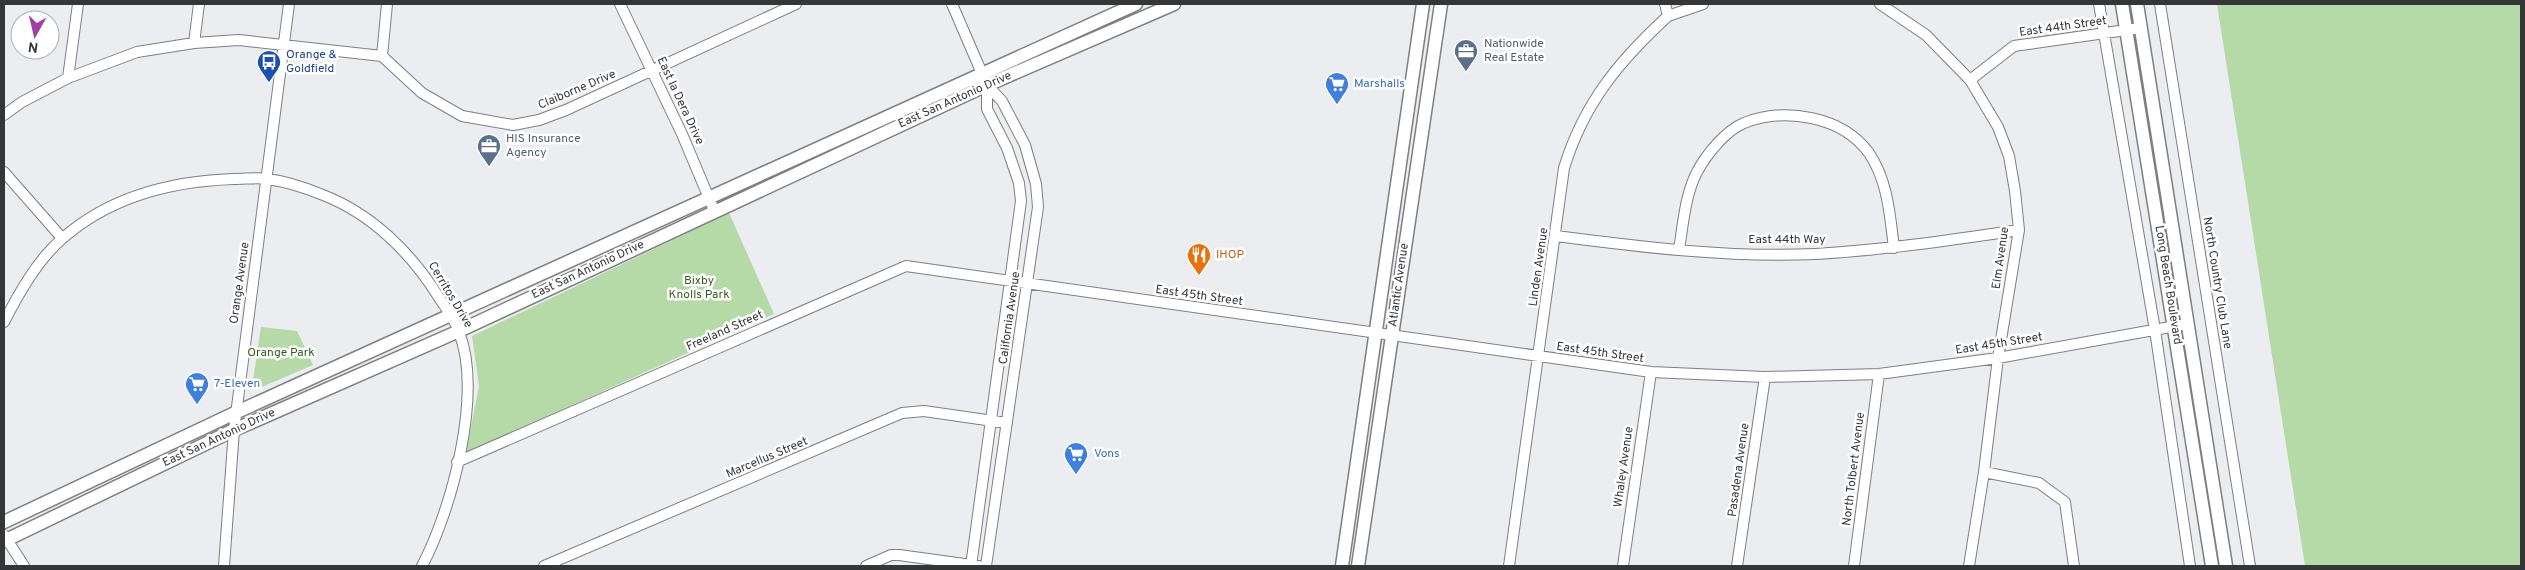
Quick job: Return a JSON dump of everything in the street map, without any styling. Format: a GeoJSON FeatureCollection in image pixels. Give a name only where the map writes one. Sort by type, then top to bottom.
{"type":"FeatureCollection","features":[{"type":"Feature","properties":{"kind":"main road","name":"East San Antonio Drive"},"geometry":{"type":"LineString","coordinates":[[4,539],[234,430],[459,331],[984,80],[1136,4]]}},
{"type":"Feature","properties":{"kind":"main road","name":"East San Antonio Drive"},"geometry":{"type":"LineString","coordinates":[[4,522],[236,412],[709,198],[984,80],[1174,4]]}},
{"type":"Feature","properties":{"kind":"main road","name":"Atlantic Avenue"},"geometry":{"type":"LineString","coordinates":[[1342,566],[1423,4]]}},
{"type":"Feature","properties":{"kind":"main road","name":"Atlantic Avenue"},"geometry":{"type":"LineString","coordinates":[[1358,566],[1441,4]]}},
{"type":"Feature","properties":{"kind":"main road","name":"Long Beach Boulevard"},"geometry":{"type":"LineString","coordinates":[[2122,4],[2226,566]]}},
{"type":"Feature","properties":{"kind":"main road","name":"Long Beach Boulevard"},"geometry":{"type":"LineString","coordinates":[[2137,4],[2212,566]]}},
{"type":"Feature","properties":{"kind":"street"},"geometry":{"type":"LineString","coordinates":[[68,78],[78,4]]}},
{"type":"Feature","properties":{"kind":"street"},"geometry":{"type":"LineString","coordinates":[[194,43],[199,4]]}},
{"type":"Feature","properties":{"kind":"street","name":"Orange Avenue"},"geometry":{"type":"LineString","coordinates":[[224,566],[236,412],[289,4]]}},
{"type":"Feature","properties":{"kind":"street"},"geometry":{"type":"LineString","coordinates":[[4,115],[22,102],[68,78],[137,52],[194,43],[239,40],[284,43],[382,56],[387,4]]}},
{"type":"Feature","properties":{"kind":"street","name":"East la Dera Drive"},"geometry":{"type":"LineString","coordinates":[[620,4],[653,71],[714,210]]}},
{"type":"Feature","properties":{"kind":"street","name":"California Avenue"},"geometry":{"type":"LineString","coordinates":[[952,4],[984,80],[1002,101],[1025,145],[1036,184],[1038,206],[986,566]]}},
{"type":"Feature","properties":{"kind":"street"},"geometry":{"type":"LineString","coordinates":[[1665,4],[1668,16],[1703,4]]}},
{"type":"Feature","properties":{"kind":"street","name":"Elm Avenue"},"geometry":{"type":"LineString","coordinates":[[1879,4],[1926,35],[1970,80],[1990,110],[2009,156],[2019,230],[1998,358],[1984,472],[1969,566]]}},
{"type":"Feature","properties":{"kind":"street"},"geometry":{"type":"LineString","coordinates":[[2099,4],[2155,330],[2190,566]]}},
{"type":"Feature","properties":{"kind":"street","name":"North Country Club Lane"},"geometry":{"type":"LineString","coordinates":[[2160,4],[2250,566]]}},
{"type":"Feature","properties":{"kind":"street","name":"Claiborne Drive"},"geometry":{"type":"LineString","coordinates":[[382,56],[396,66],[422,93],[462,116],[512,124],[539,120],[566,110],[791,5]]}},
{"type":"Feature","properties":{"kind":"street","name":"Linden Avenue"},"geometry":{"type":"LineString","coordinates":[[1509,566],[1564,168],[1573,138],[1589,106],[1620,62],[1668,16]]}},
{"type":"Feature","properties":{"kind":"street","name":"East 44th Street"},"geometry":{"type":"LineString","coordinates":[[1970,80],[2014,46],[2140,28]]}},
{"type":"Feature","properties":{"kind":"street","name":"California Avenue"},"geometry":{"type":"LineString","coordinates":[[973,566],[1020,218],[1019,183],[1008,148],[986,109],[984,80]]}},
{"type":"Feature","properties":{"kind":"street"},"geometry":{"type":"LineString","coordinates":[[1679,250],[1688,198],[1696,173],[1712,151],[1725,137],[1743,124],[1784,115],[1819,119],[1851,135],[1868,153],[1880,176],[1889,204],[1894,248]]}},
{"type":"Feature","properties":{"kind":"street"},"geometry":{"type":"LineString","coordinates":[[4,172],[62,238]]}},
{"type":"Feature","properties":{"kind":"street","name":"Cerritos Drive"},"geometry":{"type":"LineString","coordinates":[[4,322],[43,260],[62,238],[108,206],[137,194],[203,180],[267,179],[323,195],[355,212],[379,228],[420,268],[459,331],[468,369],[465,432],[447,508],[433,546],[422,566]]}},
{"type":"Feature","properties":{"kind":"street","name":"East 44th Way"},"geometry":{"type":"LineString","coordinates":[[1556,236],[1679,250],[1814,254],[1894,248],[2019,230]]}},
{"type":"Feature","properties":{"kind":"street","name":"Freeland Street"},"geometry":{"type":"LineString","coordinates":[[457,462],[906,266],[1011,280]]}},
{"type":"Feature","properties":{"kind":"street","name":"East 45th Street"},"geometry":{"type":"LineString","coordinates":[[1011,280],[1376,334],[1651,372],[1765,377],[1879,374],[1998,358],[2181,325]]}},
{"type":"Feature","properties":{"kind":"street","name":"Whaley Avenue"},"geometry":{"type":"LineString","coordinates":[[1623,566],[1651,372]]}},
{"type":"Feature","properties":{"kind":"street","name":"North Tolbert Avenue"},"geometry":{"type":"LineString","coordinates":[[1854,566],[1879,374]]}},
{"type":"Feature","properties":{"kind":"street","name":"Pasadena Avenue"},"geometry":{"type":"LineString","coordinates":[[1738,566],[1765,377]]}},
{"type":"Feature","properties":{"kind":"street","name":"Marcellus Street"},"geometry":{"type":"LineString","coordinates":[[544,566],[902,414],[924,411],[1007,423]]}},
{"type":"Feature","properties":{"kind":"street"},"geometry":{"type":"LineString","coordinates":[[1984,472],[2039,482],[2065,502],[2074,566]]}},
{"type":"Feature","properties":{"kind":"street"},"geometry":{"type":"LineString","coordinates":[[4,539],[24,566]]}},
{"type":"Feature","properties":{"kind":"street"},"geometry":{"type":"LineString","coordinates":[[866,566],[890,555],[899,555],[973,566]]}},
{"type":"Feature","properties":{"kind":"green space"},"geometry":{"type":"Polygon","coordinates":[[[2217,4],[2521,4],[2521,566],[2305,566],[2217,4]]]}},
{"type":"Feature","properties":{"kind":"green space","name":"Bixby Knolls Park"},"geometry":{"type":"Polygon","coordinates":[[[729,213],[774,314],[466,453],[479,386],[472,336],[729,213]]]}},
{"type":"Feature","properties":{"kind":"green space","name":"Orange Park"},"geometry":{"type":"Polygon","coordinates":[[[261,327],[297,331],[313,365],[257,389],[252,387],[261,327]]]}},
{"type":"Feature","properties":{"kind":"place","name":"Nationwide Real Estate"},"geometry":{"type":"Point","coordinates":[1466,72]}},
{"type":"Feature","properties":{"kind":"place","name":"Orange & Goldfield"},"geometry":{"type":"Point","coordinates":[269,83]}},
{"type":"Feature","properties":{"kind":"place","name":"Marshalls"},"geometry":{"type":"Point","coordinates":[1337,105]}},
{"type":"Feature","properties":{"kind":"place","name":"HIS Insurance Agency"},"geometry":{"type":"Point","coordinates":[489,167]}},
{"type":"Feature","properties":{"kind":"place","name":"IHOP"},"geometry":{"type":"Point","coordinates":[1199,276]}},
{"type":"Feature","properties":{"kind":"place","name":"7-Eleven"},"geometry":{"type":"Point","coordinates":[197,405]}},
{"type":"Feature","properties":{"kind":"place","name":"Vons"},"geometry":{"type":"Point","coordinates":[1076,475]}}]}
